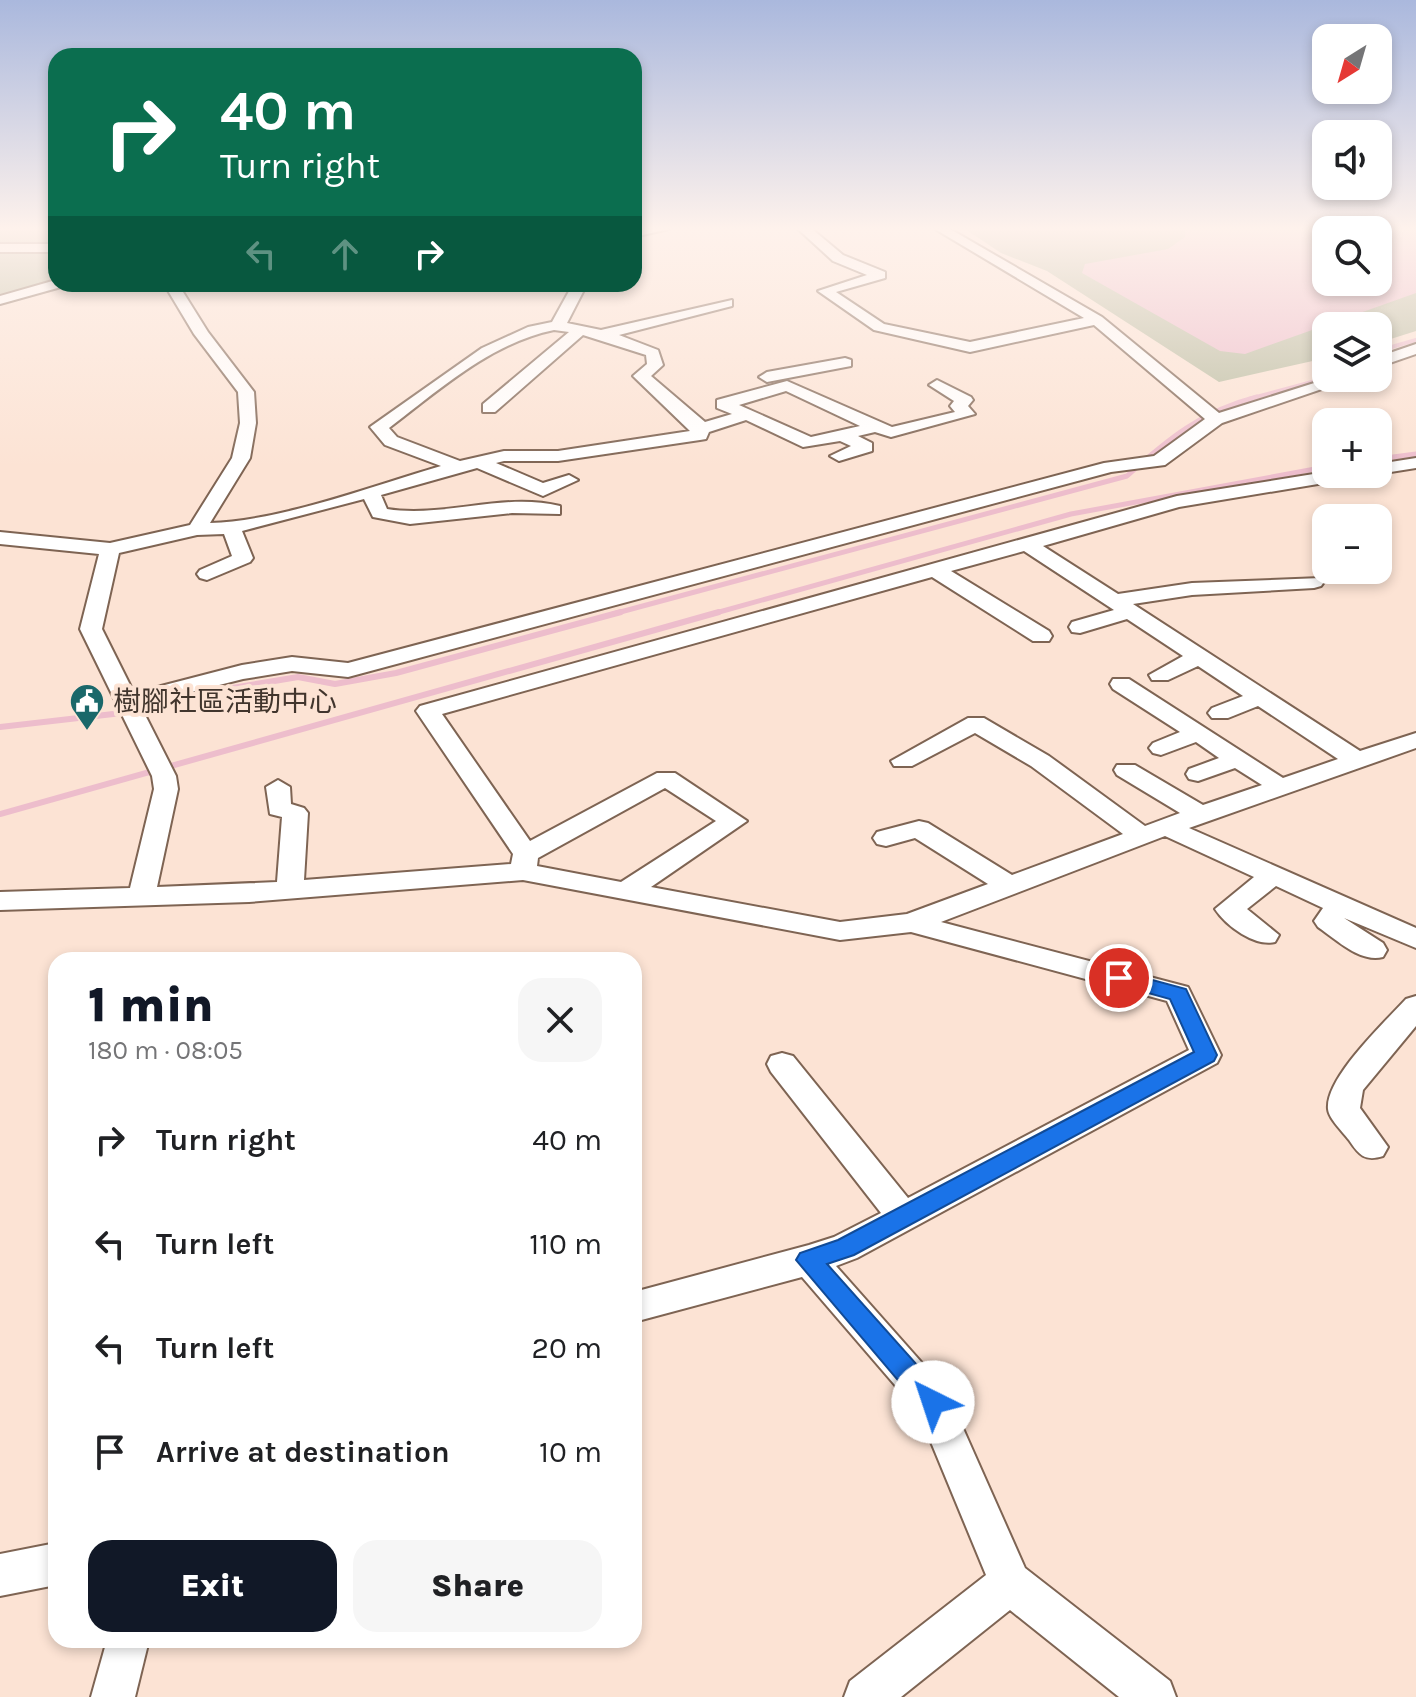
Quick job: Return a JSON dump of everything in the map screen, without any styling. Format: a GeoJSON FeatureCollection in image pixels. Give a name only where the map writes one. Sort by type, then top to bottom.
{"type":"FeatureCollection","features":[{"type":"Feature","properties":{"kind":"street"},"geometry":{"type":"LineString","coordinates":[[186,308],[246,392],[248,423],[241,458],[197,529]]}},
{"type":"Feature","properties":{"kind":"street"},"geometry":{"type":"LineString","coordinates":[[558,325],[567,308]]}},
{"type":"Feature","properties":{"kind":"street"},"geometry":{"type":"LineString","coordinates":[[597,336],[707,308]]}},
{"type":"Feature","properties":{"kind":"street"},"geometry":{"type":"LineString","coordinates":[[851,308],[879,327],[970,347],[1097,320]]}},
{"type":"Feature","properties":{"kind":"street"},"geometry":{"type":"LineString","coordinates":[[1077,308],[1097,320],[1216,419]]}},
{"type":"Feature","properties":{"kind":"street"},"geometry":{"type":"LineString","coordinates":[[0,538],[110,549],[197,529],[231,528],[504,456],[558,456],[700,435],[641,376],[655,365],[653,353],[558,325],[536,329],[464,365],[379,427],[391,441],[459,467]]}},
{"type":"Feature","properties":{"kind":"street"},"geometry":{"type":"LineString","coordinates":[[489,408],[578,332]]}},
{"type":"Feature","properties":{"kind":"street"},"geometry":{"type":"LineString","coordinates":[[1392,357],[1416,349]]}},
{"type":"Feature","properties":{"kind":"street"},"geometry":{"type":"LineString","coordinates":[[776,387],[759,379],[845,363]]}},
{"type":"Feature","properties":{"kind":"street"},"geometry":{"type":"LineString","coordinates":[[876,427],[809,443],[723,404],[787,386],[891,432],[967,414],[958,406],[965,400],[937,385]]}},
{"type":"Feature","properties":{"kind":"street"},"geometry":{"type":"LineString","coordinates":[[132,707],[242,672],[292,664],[348,670],[1110,467],[1159,461],[1216,419],[1312,389]]}},
{"type":"Feature","properties":{"kind":"street"},"geometry":{"type":"LineString","coordinates":[[698,430],[747,414]]}},
{"type":"Feature","properties":{"kind":"street"},"geometry":{"type":"LineString","coordinates":[[839,456],[866,447],[843,435]]}},
{"type":"Feature","properties":{"kind":"street"},"geometry":{"type":"LineString","coordinates":[[478,462],[543,490],[569,480]]}},
{"type":"Feature","properties":{"kind":"street"},"geometry":{"type":"LineString","coordinates":[[1392,467],[1416,463]]}},
{"type":"Feature","properties":{"kind":"street"},"geometry":{"type":"LineString","coordinates":[[1392,474],[1416,486]]}},
{"type":"Feature","properties":{"kind":"street"},"geometry":{"type":"LineString","coordinates":[[524,863],[428,711],[1177,502],[1312,480]]}},
{"type":"Feature","properties":{"kind":"street"},"geometry":{"type":"LineString","coordinates":[[370,491],[380,513],[410,518],[512,507],[553,510]]}},
{"type":"Feature","properties":{"kind":"street"},"geometry":{"type":"LineString","coordinates":[[207,574],[243,558],[231,528]]}},
{"type":"Feature","properties":{"kind":"street"},"geometry":{"type":"LineString","coordinates":[[1027,544],[1355,759]]}},
{"type":"Feature","properties":{"kind":"street"},"geometry":{"type":"LineString","coordinates":[[110,549],[91,629],[161,768],[166,789],[141,897]]}},
{"type":"Feature","properties":{"kind":"street"},"geometry":{"type":"LineString","coordinates":[[933,569],[1041,636]]}},
{"type":"Feature","properties":{"kind":"street"},"geometry":{"type":"LineString","coordinates":[[1080,627],[1124,606],[1192,589],[1312,582]]}},
{"type":"Feature","properties":{"kind":"street"},"geometry":{"type":"LineString","coordinates":[[1160,675],[1200,657]]}},
{"type":"Feature","properties":{"kind":"street"},"geometry":{"type":"LineString","coordinates":[[1121,684],[1281,787]]}},
{"type":"Feature","properties":{"kind":"street"},"geometry":{"type":"LineString","coordinates":[[1220,713],[1260,697]]}},
{"type":"Feature","properties":{"kind":"street"},"geometry":{"type":"LineString","coordinates":[[903,761],[976,723],[1154,832],[1272,876],[1416,939]]}},
{"type":"Feature","properties":{"kind":"street"},"geometry":{"type":"LineString","coordinates":[[1161,748],[1198,733]]}},
{"type":"Feature","properties":{"kind":"street"},"geometry":{"type":"LineString","coordinates":[[0,901],[290,890],[524,863],[624,892],[840,931],[911,923],[1355,759],[1416,740]]}},
{"type":"Feature","properties":{"kind":"street"},"geometry":{"type":"LineString","coordinates":[[1198,774],[1238,759]]}},
{"type":"Feature","properties":{"kind":"street"},"geometry":{"type":"LineString","coordinates":[[1126,770],[1201,815]]}},
{"type":"Feature","properties":{"kind":"street"},"geometry":{"type":"LineString","coordinates":[[524,863],[666,778],[734,821],[624,892]]}},
{"type":"Feature","properties":{"kind":"street"},"geometry":{"type":"LineString","coordinates":[[278,787],[279,809],[295,813],[290,890]]}},
{"type":"Feature","properties":{"kind":"street"},"geometry":{"type":"LineString","coordinates":[[886,838],[919,829],[1010,886]]}},
{"type":"Feature","properties":{"kind":"street"},"geometry":{"type":"LineString","coordinates":[[1265,935],[1229,909],[1272,876]]}},
{"type":"Feature","properties":{"kind":"street"},"geometry":{"type":"LineString","coordinates":[[1338,906],[1328,921],[1373,950]]}},
{"type":"Feature","properties":{"kind":"street"},"geometry":{"type":"LineString","coordinates":[[642,1305],[845,1248],[1206,1055],[1178,994],[911,923]]}},
{"type":"Feature","properties":{"kind":"street"},"geometry":{"type":"LineString","coordinates":[[1372,1147],[1344,1110],[1348,1087],[1416,1006]]}},
{"type":"Feature","properties":{"kind":"street"},"geometry":{"type":"LineString","coordinates":[[782,1064],[904,1217]]}},
{"type":"Feature","properties":{"kind":"street"},"geometry":{"type":"LineString","coordinates":[[809,1260],[933,1402],[1010,1583],[1154,1697]]}},
{"type":"Feature","properties":{"kind":"street"},"geometry":{"type":"LineString","coordinates":[[0,1575],[48,1566]]}},
{"type":"Feature","properties":{"kind":"street"},"geometry":{"type":"LineString","coordinates":[[866,1697],[1010,1583]]}},
{"type":"Feature","properties":{"kind":"street"},"geometry":{"type":"LineString","coordinates":[[113,1697],[126,1648]]}},
{"type":"Feature","properties":{"kind":"green space"},"geometry":{"type":"Polygon","coordinates":[[[1105,308],[1416,308],[1416,331],[1392,339],[1392,312],[1312,312],[1312,361],[1219,382],[1105,308]]]}},
{"type":"Feature","properties":{"kind":"shaded area"},"geometry":{"type":"Polygon","coordinates":[[[1144,308],[1373,308],[1363,312],[1312,312],[1312,330],[1245,354],[1220,351],[1144,308]]]}},
{"type":"Feature","properties":{"kind":"waterway"},"geometry":{"type":"LineString","coordinates":[[1392,347],[1416,340]]}},
{"type":"Feature","properties":{"kind":"waterway"},"geometry":{"type":"LineString","coordinates":[[1249,399],[1312,382]]}},
{"type":"Feature","properties":{"kind":"waterway"},"geometry":{"type":"LineString","coordinates":[[613,614],[1127,476],[1157,450],[1203,418],[1257,397]]}},
{"type":"Feature","properties":{"kind":"waterway"},"geometry":{"type":"LineString","coordinates":[[1392,457],[1416,454]]}},
{"type":"Feature","properties":{"kind":"waterway"},"geometry":{"type":"LineString","coordinates":[[712,614],[1071,514],[1312,470]]}},
{"type":"Feature","properties":{"kind":"waterway"},"geometry":{"type":"LineString","coordinates":[[0,727],[122,713],[203,693],[298,677],[335,684],[396,673],[621,612]]}},
{"type":"Feature","properties":{"kind":"waterway"},"geometry":{"type":"LineString","coordinates":[[0,814],[719,612]]}},
{"type":"Feature","properties":{"kind":"place","name":"樹腳社區活動中心"},"geometry":{"type":"Point","coordinates":[87,732]}},
{"type":"Feature","properties":{"kind":"route"},"geometry":{"type":"LineString","coordinates":[[933,1402],[809,1260],[845,1248],[1206,1055],[1178,994],[1119,978]]}}]}
